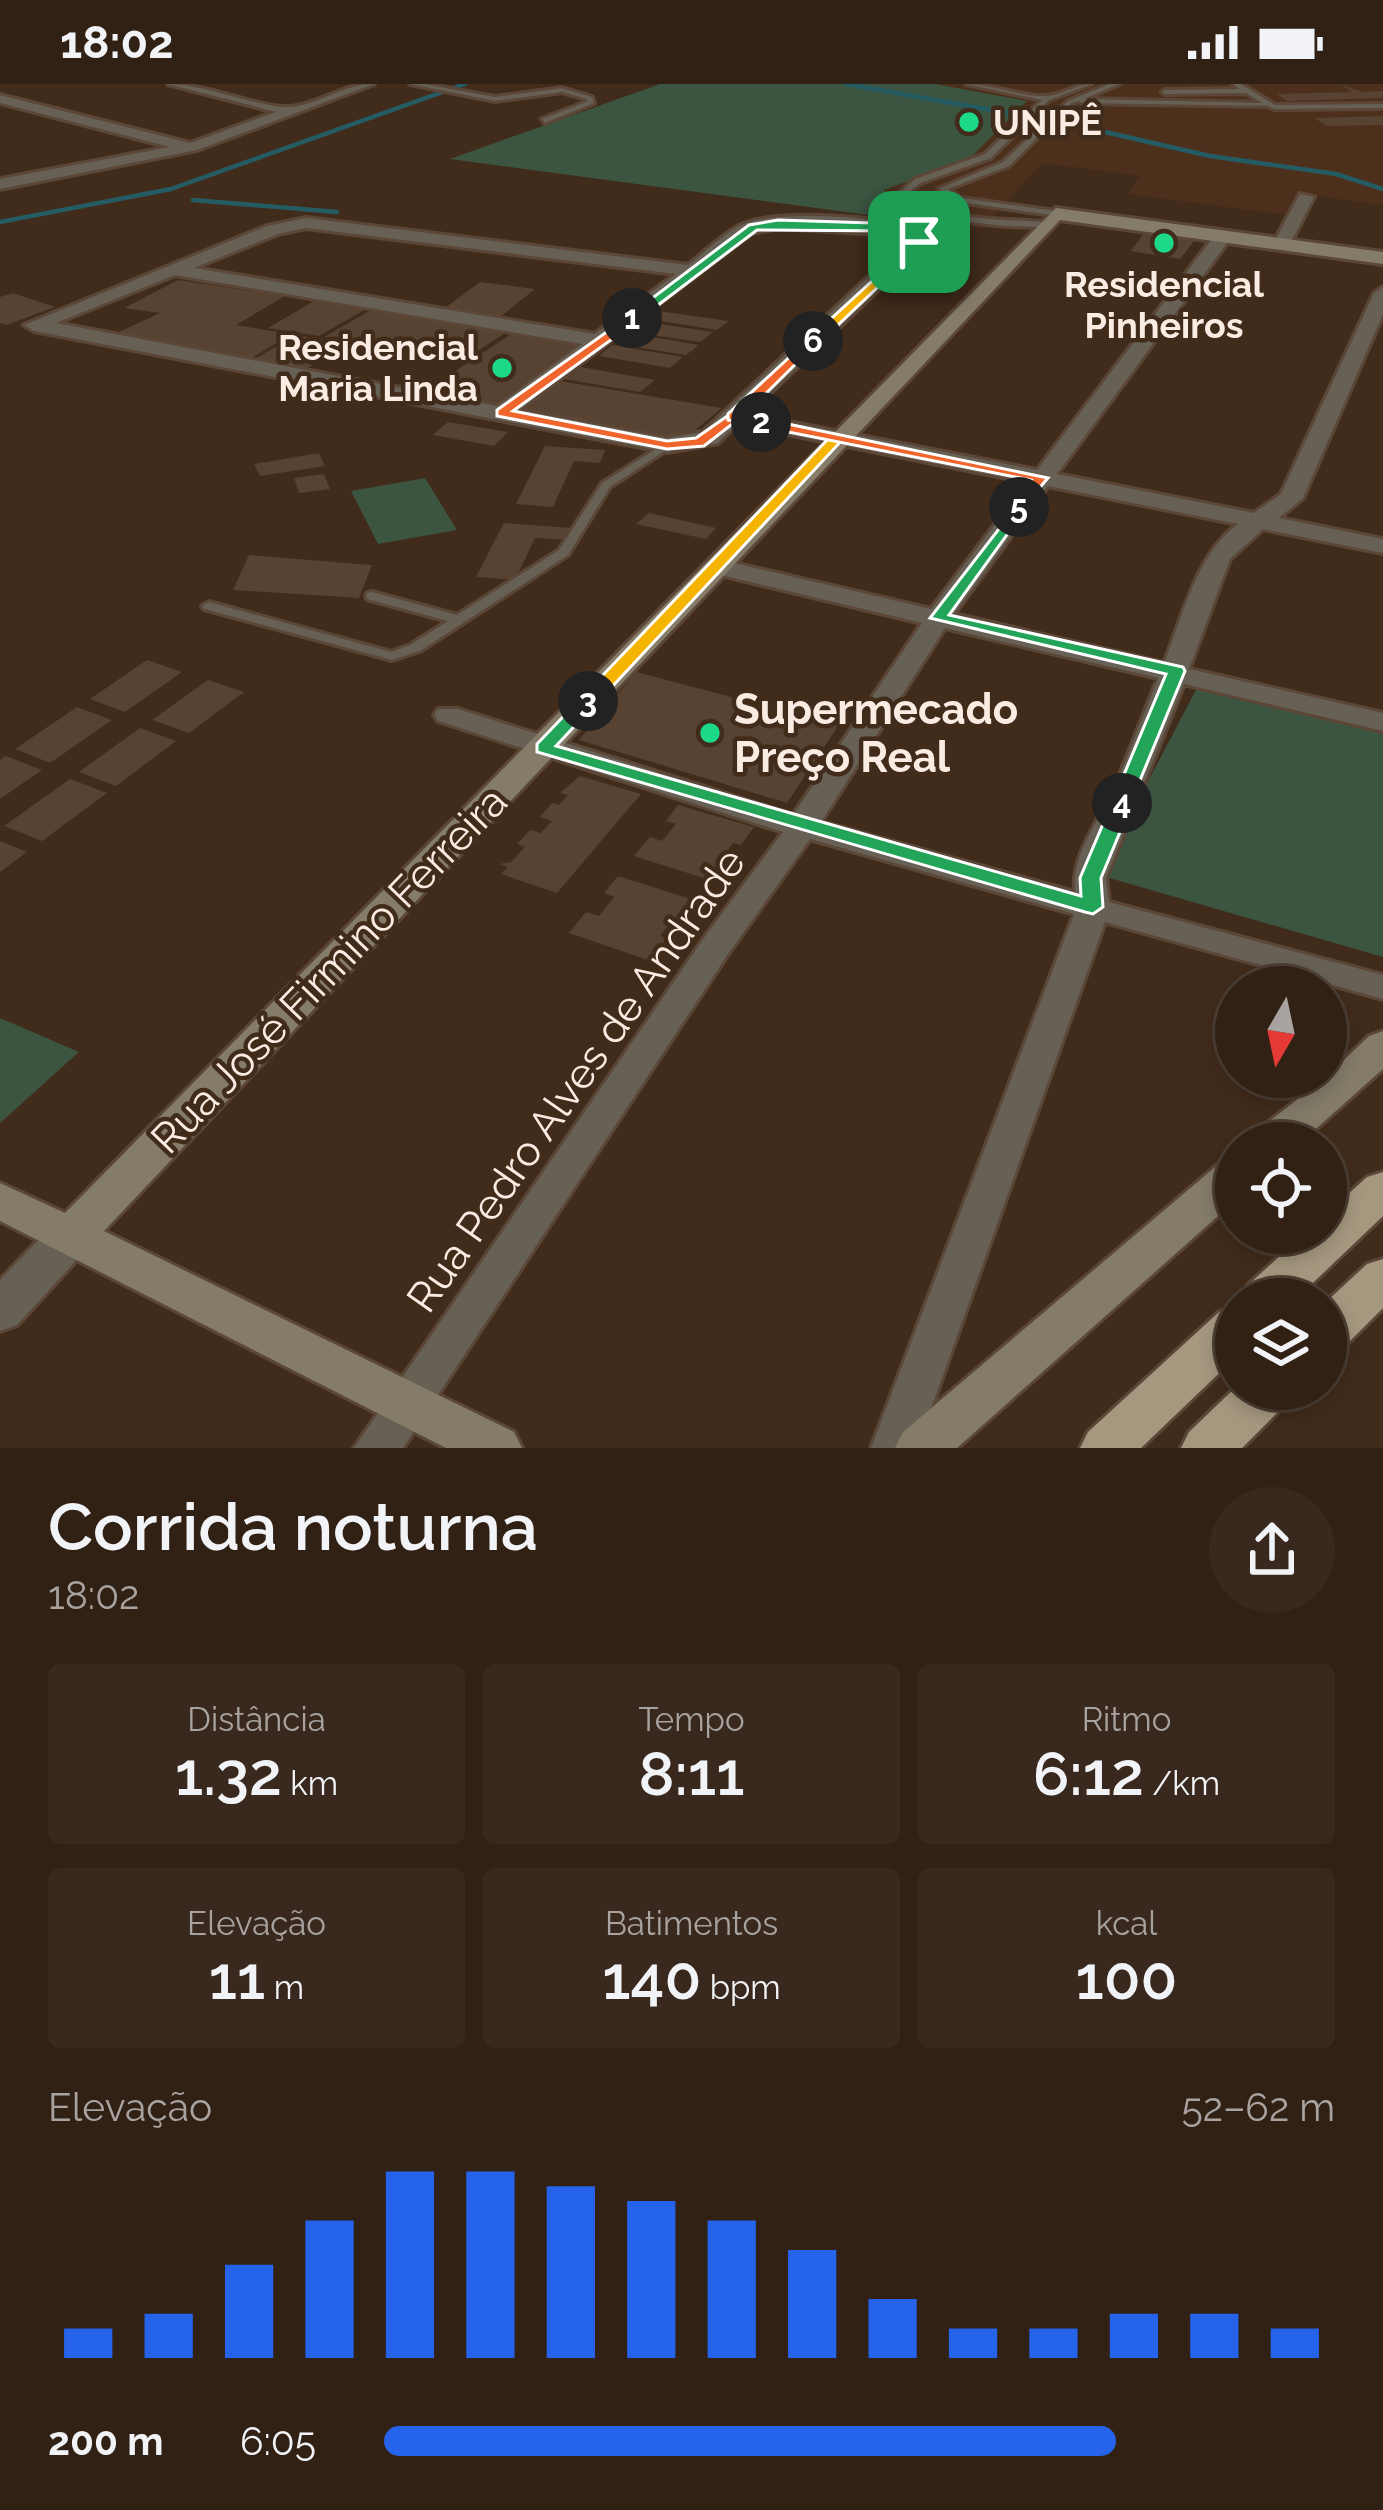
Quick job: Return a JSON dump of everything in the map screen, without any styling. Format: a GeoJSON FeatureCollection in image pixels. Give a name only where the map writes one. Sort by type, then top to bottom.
{"type":"FeatureCollection","features":[{"type":"Feature","properties":{"kind":"highway"},"geometry":{"type":"LineString","coordinates":[[1288,1278],[1383,1189]]}},
{"type":"Feature","properties":{"kind":"highway"},"geometry":{"type":"LineString","coordinates":[[1347,1313],[1383,1278]]}},
{"type":"Feature","properties":{"kind":"highway"},"geometry":{"type":"LineString","coordinates":[[1108,1445],[1215,1346]]}},
{"type":"Feature","properties":{"kind":"highway"},"geometry":{"type":"LineString","coordinates":[[1207,1448],[1246,1410]]}},
{"type":"Feature","properties":{"kind":"main road"},"geometry":{"type":"LineString","coordinates":[[1050,219],[1383,258]]}},
{"type":"Feature","properties":{"kind":"main road","name":"Rua José Firmino Ferreira"},"geometry":{"type":"LineString","coordinates":[[70,1238],[1050,219]]}},
{"type":"Feature","properties":{"kind":"main road"},"geometry":{"type":"LineString","coordinates":[[1296,1122],[1383,1046]]}},
{"type":"Feature","properties":{"kind":"main road"},"geometry":{"type":"LineString","coordinates":[[921,1448],[1215,1192]]}},
{"type":"Feature","properties":{"kind":"main road"},"geometry":{"type":"LineString","coordinates":[[0,1201],[496,1448]]}},
{"type":"Feature","properties":{"kind":"street"},"geometry":{"type":"LineString","coordinates":[[175,84],[294,112]]}},
{"type":"Feature","properties":{"kind":"street"},"geometry":{"type":"LineString","coordinates":[[0,184],[192,147],[367,84]]}},
{"type":"Feature","properties":{"kind":"street"},"geometry":{"type":"LineString","coordinates":[[0,99],[192,147]]}},
{"type":"Feature","properties":{"kind":"street"},"geometry":{"type":"LineString","coordinates":[[0,167],[38,178]]}},
{"type":"Feature","properties":{"kind":"street"},"geometry":{"type":"LineString","coordinates":[[1282,244],[1306,197]]}},
{"type":"Feature","properties":{"kind":"street"},"geometry":{"type":"LineString","coordinates":[[502,413],[697,271],[747,230],[778,224],[903,228],[921,233],[919,242],[710,438],[667,445],[34,325],[291,225],[336,224],[697,271]]}},
{"type":"Feature","properties":{"kind":"street","name":"Rua Pedro Alves de Andrade"},"geometry":{"type":"LineString","coordinates":[[377,1448],[804,825],[938,618],[1224,236]]}},
{"type":"Feature","properties":{"kind":"street"},"geometry":{"type":"LineString","coordinates":[[175,270],[601,341]]}},
{"type":"Feature","properties":{"kind":"street"},"geometry":{"type":"LineString","coordinates":[[894,1448],[1093,907],[1090,878],[1100,847],[1218,560],[1231,541],[1291,498],[1383,293]]}},
{"type":"Feature","properties":{"kind":"street"},"geometry":{"type":"LineString","coordinates":[[733,417],[1383,546]]}},
{"type":"Feature","properties":{"kind":"street"},"geometry":{"type":"LineString","coordinates":[[717,567],[1383,722]]}},
{"type":"Feature","properties":{"kind":"street"},"geometry":{"type":"LineString","coordinates":[[448,715],[804,825],[1383,987]]}},
{"type":"Feature","properties":{"kind":"street","name":"Rua José Firmino Ferreira"},"geometry":{"type":"LineString","coordinates":[[0,1311],[70,1238]]}},
{"type":"Feature","properties":{"kind":"lane"},"geometry":{"type":"LineString","coordinates":[[413,84],[500,99],[575,91],[590,98],[578,110],[545,122]]}},
{"type":"Feature","properties":{"kind":"lane"},"geometry":{"type":"LineString","coordinates":[[969,84],[1047,98]]}},
{"type":"Feature","properties":{"kind":"lane"},"geometry":{"type":"LineString","coordinates":[[1009,92],[1027,84]]}},
{"type":"Feature","properties":{"kind":"lane"},"geometry":{"type":"LineString","coordinates":[[1050,219],[934,212],[910,202],[904,191],[917,181],[988,156],[1047,98],[1089,84]]}},
{"type":"Feature","properties":{"kind":"lane"},"geometry":{"type":"LineString","coordinates":[[1050,219],[959,200],[942,189],[1006,164],[1074,100],[1116,84]]}},
{"type":"Feature","properties":{"kind":"lane"},"geometry":{"type":"LineString","coordinates":[[1152,84],[1179,106]]}},
{"type":"Feature","properties":{"kind":"lane"},"geometry":{"type":"LineString","coordinates":[[1166,92],[1240,88],[1265,105]]}},
{"type":"Feature","properties":{"kind":"lane"},"geometry":{"type":"LineString","coordinates":[[1074,100],[1179,106],[1383,106]]}},
{"type":"Feature","properties":{"kind":"lane"},"geometry":{"type":"LineString","coordinates":[[209,606],[392,656],[415,648],[564,552],[606,485],[667,445]]}},
{"type":"Feature","properties":{"kind":"lane"},"geometry":{"type":"LineString","coordinates":[[372,596],[459,620]]}},
{"type":"Feature","properties":{"kind":"shaded area","name":"UNIPÊ"},"geometry":{"type":"Polygon","coordinates":[[[660,84],[1383,84],[1383,205],[1302,194],[1288,215],[1127,194],[1140,176],[1043,163],[981,229],[450,159],[660,84]]]}},
{"type":"Feature","properties":{"kind":"green space"},"geometry":{"type":"Polygon","coordinates":[[[660,84],[935,84],[1027,101],[969,159],[884,190],[895,211],[951,219],[944,225],[450,159],[660,84]]]}},
{"type":"Feature","properties":{"kind":"green space"},"geometry":{"type":"Polygon","coordinates":[[[425,478],[457,530],[378,544],[351,491],[425,478]]]}},
{"type":"Feature","properties":{"kind":"green space"},"geometry":{"type":"Polygon","coordinates":[[[1199,684],[1383,730],[1383,957],[1099,875],[1199,684]]]}},
{"type":"Feature","properties":{"kind":"green space"},"geometry":{"type":"Polygon","coordinates":[[[0,1018],[79,1052],[0,1123],[0,1018]]]}},
{"type":"Feature","properties":{"kind":"building"},"geometry":{"type":"Polygon","coordinates":[[[1340,84],[1362,92],[1383,91],[1383,98],[1287,101],[1277,94],[1352,92],[1340,84]]]}},
{"type":"Feature","properties":{"kind":"building"},"geometry":{"type":"Polygon","coordinates":[[[1383,116],[1383,125],[1326,126],[1315,118],[1383,116]]]}},
{"type":"Feature","properties":{"kind":"building","name":"Residencial Pinheiros"},"geometry":{"type":"Polygon","coordinates":[[[1146,230],[1197,237],[1180,259],[1131,251],[1146,230]]]}},
{"type":"Feature","properties":{"kind":"building"},"geometry":{"type":"Polygon","coordinates":[[[178,280],[285,296],[236,325],[291,334],[245,362],[108,337],[160,313],[124,308],[178,280]]]}},
{"type":"Feature","properties":{"kind":"building"},"geometry":{"type":"Polygon","coordinates":[[[480,282],[535,289],[499,318],[442,310],[480,282]]]}},
{"type":"Feature","properties":{"kind":"building"},"geometry":{"type":"Polygon","coordinates":[[[13,293],[55,307],[7,325],[0,323],[0,297],[13,293]]]}},
{"type":"Feature","properties":{"kind":"building"},"geometry":{"type":"Polygon","coordinates":[[[314,301],[366,309],[319,336],[268,328],[314,301]]]}},
{"type":"Feature","properties":{"kind":"building"},"geometry":{"type":"Polygon","coordinates":[[[371,310],[508,331],[464,360],[324,337],[371,310]]]}},
{"type":"Feature","properties":{"kind":"building"},"geometry":{"type":"Polygon","coordinates":[[[658,311],[729,321],[717,330],[648,319],[658,311]]]}},
{"type":"Feature","properties":{"kind":"building"},"geometry":{"type":"Polygon","coordinates":[[[646,322],[713,332],[700,342],[632,332],[646,322]]]}},
{"type":"Feature","properties":{"kind":"building","name":"Residencial Maria Linda"},"geometry":{"type":"Polygon","coordinates":[[[514,332],[580,342],[492,406],[421,394],[514,332]]]}},
{"type":"Feature","properties":{"kind":"building"},"geometry":{"type":"Polygon","coordinates":[[[630,333],[699,345],[686,355],[618,344],[630,333]]]}},
{"type":"Feature","properties":{"kind":"building"},"geometry":{"type":"Polygon","coordinates":[[[295,335],[347,343],[303,371],[250,362],[295,335]]]}},
{"type":"Feature","properties":{"kind":"building"},"geometry":{"type":"Polygon","coordinates":[[[612,345],[683,357],[670,368],[599,356],[612,345]]]}},
{"type":"Feature","properties":{"kind":"building"},"geometry":{"type":"Polygon","coordinates":[[[581,367],[655,380],[640,392],[564,379],[581,367]]]}},
{"type":"Feature","properties":{"kind":"building"},"geometry":{"type":"Polygon","coordinates":[[[560,381],[722,408],[684,439],[522,410],[560,381]]]}},
{"type":"Feature","properties":{"kind":"building"},"geometry":{"type":"Polygon","coordinates":[[[448,422],[508,432],[494,446],[433,435],[448,422]]]}},
{"type":"Feature","properties":{"kind":"building"},"geometry":{"type":"Polygon","coordinates":[[[545,446],[605,450],[600,463],[574,461],[553,507],[516,504],[545,446]]]}},
{"type":"Feature","properties":{"kind":"building"},"geometry":{"type":"Polygon","coordinates":[[[319,453],[325,466],[260,476],[254,464],[319,453]]]}},
{"type":"Feature","properties":{"kind":"building"},"geometry":{"type":"Polygon","coordinates":[[[324,474],[330,489],[299,493],[294,478],[324,474]]]}},
{"type":"Feature","properties":{"kind":"building"},"geometry":{"type":"Polygon","coordinates":[[[649,513],[716,528],[706,539],[636,524],[649,513]]]}},
{"type":"Feature","properties":{"kind":"building"},"geometry":{"type":"Polygon","coordinates":[[[504,523],[572,528],[567,540],[535,538],[515,580],[476,577],[504,523]]]}},
{"type":"Feature","properties":{"kind":"building"},"geometry":{"type":"Polygon","coordinates":[[[249,555],[372,565],[359,598],[233,590],[249,555]]]}},
{"type":"Feature","properties":{"kind":"building"},"geometry":{"type":"Polygon","coordinates":[[[147,660],[182,672],[125,712],[90,699],[147,660]]]}},
{"type":"Feature","properties":{"kind":"building","name":"Supermecado Preço Real"},"geometry":{"type":"Polygon","coordinates":[[[636,672],[839,725],[787,803],[579,740],[636,672]]]}},
{"type":"Feature","properties":{"kind":"building"},"geometry":{"type":"Polygon","coordinates":[[[208,680],[244,692],[189,733],[152,720],[208,680]]]}},
{"type":"Feature","properties":{"kind":"building"},"geometry":{"type":"Polygon","coordinates":[[[77,707],[112,720],[50,763],[15,749],[77,707]]]}},
{"type":"Feature","properties":{"kind":"building"},"geometry":{"type":"Polygon","coordinates":[[[140,728],[176,741],[116,786],[79,772],[140,728]]]}},
{"type":"Feature","properties":{"kind":"building"},"geometry":{"type":"Polygon","coordinates":[[[6,756],[42,770],[0,799],[0,760],[6,756]]]}},
{"type":"Feature","properties":{"kind":"building"},"geometry":{"type":"Polygon","coordinates":[[[580,776],[641,794],[557,893],[501,874],[508,867],[499,864],[511,862],[525,847],[517,844],[530,830],[541,833],[552,821],[540,817],[552,803],[559,805],[568,795],[560,793],[580,776]]]}},
{"type":"Feature","properties":{"kind":"building"},"geometry":{"type":"Polygon","coordinates":[[[70,779],[107,793],[42,841],[4,826],[70,779]]]}},
{"type":"Feature","properties":{"kind":"building"},"geometry":{"type":"Polygon","coordinates":[[[678,805],[754,827],[741,845],[733,843],[721,859],[731,862],[716,882],[634,856],[650,837],[662,841],[676,824],[666,821],[678,805]]]}},
{"type":"Feature","properties":{"kind":"building"},"geometry":{"type":"Polygon","coordinates":[[[0,841],[27,852],[0,872],[0,841]]]}},
{"type":"Feature","properties":{"kind":"building"},"geometry":{"type":"Polygon","coordinates":[[[618,876],[697,901],[682,921],[674,918],[660,936],[671,939],[654,962],[569,933],[586,912],[599,916],[614,897],[604,893],[618,876]]]}},
{"type":"Feature","properties":{"kind":"waterway"},"geometry":{"type":"LineString","coordinates":[[0,222],[171,189],[465,84]]}},
{"type":"Feature","properties":{"kind":"waterway"},"geometry":{"type":"LineString","coordinates":[[846,84],[1019,115]]}},
{"type":"Feature","properties":{"kind":"waterway"},"geometry":{"type":"LineString","coordinates":[[1070,124],[1210,156],[1336,174],[1383,189]]}},
{"type":"Feature","properties":{"kind":"waterway"},"geometry":{"type":"LineString","coordinates":[[193,200],[337,212]]}},
{"type":"Feature","properties":{"kind":"place","name":"UNIPÊ"},"geometry":{"type":"Point","coordinates":[969,122]}},
{"type":"Feature","properties":{"kind":"place","name":"Residencial Pinheiros"},"geometry":{"type":"Point","coordinates":[1164,243]}},
{"type":"Feature","properties":{"kind":"place","name":"Residencial Maria Linda"},"geometry":{"type":"Point","coordinates":[502,368]}},
{"type":"Feature","properties":{"kind":"place","name":"Supermecado Preço Real"},"geometry":{"type":"Point","coordinates":[710,733]}},
{"type":"Feature","properties":{"kind":"route"},"geometry":{"type":"LineString","coordinates":[[919,242],[733,417],[838,437],[1041,478],[938,618],[1176,671],[1129,789],[1100,847],[1090,878],[1093,907],[543,748],[838,437],[733,417],[710,438],[667,445],[502,413],[747,230],[778,224],[903,228],[921,233],[919,242]]}}]}
